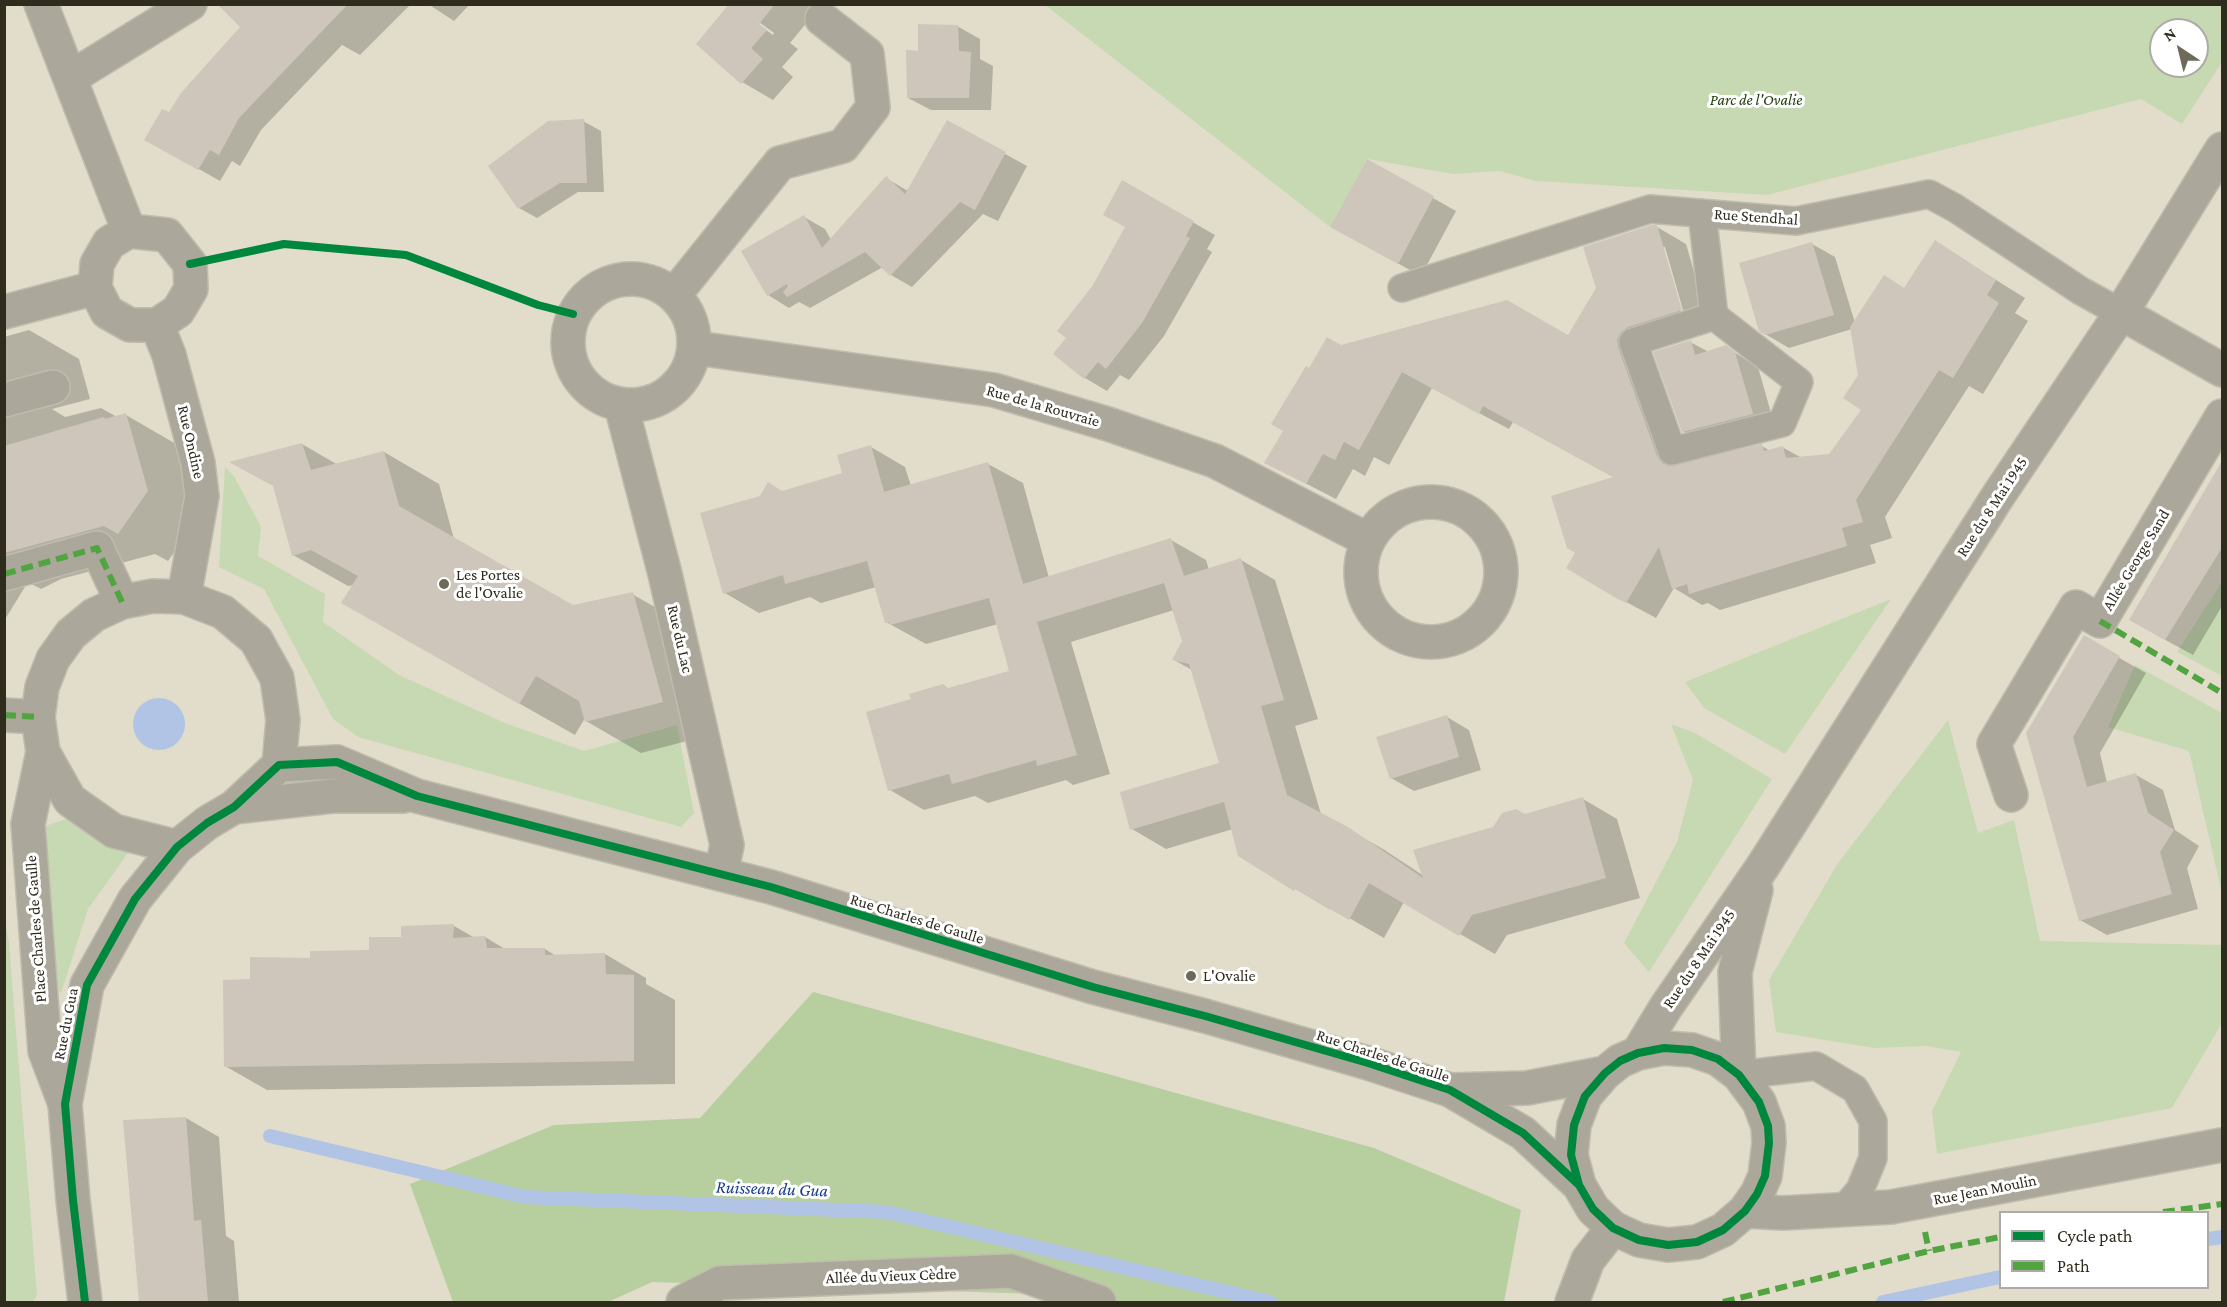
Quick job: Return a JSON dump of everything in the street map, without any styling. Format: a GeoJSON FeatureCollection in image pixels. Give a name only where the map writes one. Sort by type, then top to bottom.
{"type":"FeatureCollection","features":[{"type":"Feature","properties":{"kind":"street"},"geometry":{"type":"LineString","coordinates":[[41,4],[129,231]]}},
{"type":"Feature","properties":{"kind":"street"},"geometry":{"type":"LineString","coordinates":[[70,78],[190,4]]}},
{"type":"Feature","properties":{"kind":"street"},"geometry":{"type":"LineString","coordinates":[[675,294],[780,162],[843,146],[873,107],[867,54],[822,19]]}},
{"type":"Feature","properties":{"kind":"street","name":"Rue du 8 Mai 1945"},"geometry":{"type":"LineString","coordinates":[[1638,1053],[1666,1007],[1763,866],[1998,496],[2121,313],[2223,149]]}},
{"type":"Feature","properties":{"kind":"street"},"geometry":{"type":"LineString","coordinates":[[129,231],[167,235],[190,264],[190,289],[178,311],[157,325],[130,325],[108,312],[95,288],[97,264],[109,243],[129,231]]}},
{"type":"Feature","properties":{"kind":"street"},"geometry":{"type":"LineString","coordinates":[[639,278],[675,294],[692,319],[696,348],[683,381],[656,401],[621,405],[594,394],[574,372],[567,343],[573,314],[600,285],[639,278]]}},
{"type":"Feature","properties":{"kind":"street"},"geometry":{"type":"LineString","coordinates":[[4,312],[95,288]]}},
{"type":"Feature","properties":{"kind":"street"},"geometry":{"type":"LineString","coordinates":[[2121,313],[2223,370]]}},
{"type":"Feature","properties":{"kind":"street","name":"Rue Ondine"},"geometry":{"type":"LineString","coordinates":[[157,325],[169,355],[195,453],[202,495],[184,597]]}},
{"type":"Feature","properties":{"kind":"street","name":"Rue de la Rouvraie"},"geometry":{"type":"LineString","coordinates":[[696,348],[994,390],[1108,424],[1215,461],[1368,540]]}},
{"type":"Feature","properties":{"kind":"street"},"geometry":{"type":"LineString","coordinates":[[4,400],[53,387]]}},
{"type":"Feature","properties":{"kind":"street","name":"Rue du Lac"},"geometry":{"type":"LineString","coordinates":[[621,405],[665,574],[727,845],[721,874]]}},
{"type":"Feature","properties":{"kind":"street","name":"Allée George Sand"},"geometry":{"type":"LineString","coordinates":[[2011,795],[1994,744],[2076,607],[2100,621],[2223,416]]}},
{"type":"Feature","properties":{"kind":"street"},"geometry":{"type":"LineString","coordinates":[[1427,502],[1451,504],[1473,515],[1490,533],[1499,555],[1501,579],[1495,603],[1484,619],[1469,632],[1452,640],[1428,643],[1405,638],[1384,626],[1369,608],[1361,586],[1361,562],[1368,540],[1383,520],[1403,507],[1427,502]]}},
{"type":"Feature","properties":{"kind":"street"},"geometry":{"type":"LineString","coordinates":[[4,574],[97,548],[122,602]]}},
{"type":"Feature","properties":{"kind":"street","name":"Place Charles de Gaulle"},"geometry":{"type":"LineString","coordinates":[[65,1104],[45,1051],[28,824],[43,752],[38,717],[42,687],[53,659],[71,634],[94,615],[122,602],[153,596],[184,597],[224,612],[256,640],[277,678],[283,720],[279,765]]}},
{"type":"Feature","properties":{"kind":"street"},"geometry":{"type":"LineString","coordinates":[[4,715],[38,717]]}},
{"type":"Feature","properties":{"kind":"street","name":"Place Charles de Gaulle"},"geometry":{"type":"LineString","coordinates":[[43,752],[70,800],[114,831],[177,847]]}},
{"type":"Feature","properties":{"kind":"street","name":"Rue Charles de Gaulle"},"geometry":{"type":"LineString","coordinates":[[279,765],[337,762],[417,796],[771,888],[1093,987],[1205,1016],[1368,1063],[1450,1090],[1523,1133],[1579,1185]]}},
{"type":"Feature","properties":{"kind":"street"},"geometry":{"type":"LineString","coordinates":[[234,807],[279,765]]}},
{"type":"Feature","properties":{"kind":"street","name":"Rue Charles de Gaulle"},"geometry":{"type":"LineString","coordinates":[[234,807],[332,796],[417,796]]}},
{"type":"Feature","properties":{"kind":"street","name":"Rue du Gua"},"geometry":{"type":"LineString","coordinates":[[85,1302],[65,1104],[87,985],[135,899],[177,847],[207,823],[234,807]]}},
{"type":"Feature","properties":{"kind":"street","name":"Rue du 8 Mai 1945"},"geometry":{"type":"LineString","coordinates":[[1739,1075],[1735,972],[1763,866]]}},
{"type":"Feature","properties":{"kind":"street"},"geometry":{"type":"LineString","coordinates":[[1664,1048],[1692,1050],[1718,1059],[1739,1075],[1759,1102],[1768,1126],[1769,1143],[1765,1176],[1757,1194],[1745,1210],[1723,1230],[1697,1242],[1668,1245],[1639,1240],[1613,1228],[1593,1209],[1579,1185],[1572,1155],[1574,1125],[1585,1096],[1605,1073],[1620,1061],[1638,1053],[1664,1048]]}},
{"type":"Feature","properties":{"kind":"street","name":"Rue Charles de Gaulle"},"geometry":{"type":"LineString","coordinates":[[1450,1090],[1527,1088],[1605,1073]]}},
{"type":"Feature","properties":{"kind":"street","name":"Rue Jean Moulin"},"geometry":{"type":"LineString","coordinates":[[1745,1210],[1783,1213],[1891,1207],[2223,1145]]}},
{"type":"Feature","properties":{"kind":"street"},"geometry":{"type":"LineString","coordinates":[[1572,1302],[1588,1260],[1613,1228]]}},
{"type":"Feature","properties":{"kind":"street","name":"Allée du Vieux Cèdre"},"geometry":{"type":"LineString","coordinates":[[683,1302],[720,1282],[1011,1271],[1099,1302]]}},
{"type":"Feature","properties":{"kind":"lane","name":"Rue Stendhal"},"geometry":{"type":"LineString","coordinates":[[1402,288],[1650,209],[1797,221],[1929,194],[1955,208],[2081,291],[2121,313]]}},
{"type":"Feature","properties":{"kind":"lane"},"geometry":{"type":"LineString","coordinates":[[1702,213],[1714,316],[1799,382],[1782,423],[1672,452],[1633,342],[1714,316]]}},
{"type":"Feature","properties":{"kind":"lane"},"geometry":{"type":"LineString","coordinates":[[1739,1075],[1816,1066],[1855,1089],[1873,1121],[1873,1158],[1860,1190],[1843,1209]]}},
{"type":"Feature","properties":{"kind":"green space","name":"Parc de l'Ovalie"},"geometry":{"type":"Polygon","coordinates":[[[1045,5],[2222,5],[2222,62],[2182,124],[2141,99],[1767,195],[1536,181],[1500,171],[1453,174],[1367,159],[1330,227],[1045,5]]]}},
{"type":"Feature","properties":{"kind":"green space"},"geometry":{"type":"Polygon","coordinates":[[[225,467],[234,476],[261,527],[258,556],[325,594],[323,622],[399,675],[505,723],[584,751],[677,725],[694,813],[681,827],[358,737],[333,719],[264,589],[219,567],[225,467]]]}},
{"type":"Feature","properties":{"kind":"green space"},"geometry":{"type":"Polygon","coordinates":[[[2222,582],[2222,676],[2177,652],[2222,582]]]}},
{"type":"Feature","properties":{"kind":"green space"},"geometry":{"type":"Polygon","coordinates":[[[1891,599],[1785,754],[1704,708],[1685,682],[1891,599]]]}},
{"type":"Feature","properties":{"kind":"green space"},"geometry":{"type":"Polygon","coordinates":[[[2135,665],[2222,713],[2222,893],[2189,751],[2108,727],[2135,665]]]}},
{"type":"Feature","properties":{"kind":"green space"},"geometry":{"type":"Polygon","coordinates":[[[1948,720],[1978,833],[2014,820],[2040,941],[2222,945],[2222,1023],[2172,1108],[1937,1154],[1932,1111],[1961,1052],[1927,1046],[1874,1048],[1776,1032],[1769,980],[1838,863],[1948,720]]]}},
{"type":"Feature","properties":{"kind":"green space"},"geometry":{"type":"Polygon","coordinates":[[[1671,724],[1695,733],[1772,779],[1649,972],[1624,943],[1677,842],[1693,780],[1671,724]]]}},
{"type":"Feature","properties":{"kind":"green space"},"geometry":{"type":"Polygon","coordinates":[[[66,819],[84,830],[131,849],[88,909],[61,993],[53,985],[42,827],[66,819]]]}},
{"type":"Feature","properties":{"kind":"green space"},"geometry":{"type":"Polygon","coordinates":[[[4,913],[9,943],[37,1295],[33,1302],[5,1302],[4,913]]]}},
{"type":"Feature","properties":{"kind":"green space"},"geometry":{"type":"Polygon","coordinates":[[[813,992],[1374,1148],[1521,1210],[1504,1302],[1084,1302],[1072,1295],[652,1282],[608,1302],[453,1302],[410,1184],[554,1125],[700,1118],[813,992]]]}},
{"type":"Feature","properties":{"kind":"water"},"geometry":{"type":"Polygon","coordinates":[[[159,698],[169,700],[177,706],[183,714],[185,724],[183,734],[177,742],[169,748],[159,750],[149,748],[141,742],[135,734],[133,724],[135,714],[141,706],[149,700],[159,698]]]}},
{"type":"Feature","properties":{"kind":"building"},"geometry":{"type":"Polygon","coordinates":[[[217,4],[348,4],[239,118],[219,155],[210,150],[198,170],[144,140],[162,109],[169,112],[181,93],[240,27],[217,4]]]}},
{"type":"Feature","properties":{"kind":"building"},"geometry":{"type":"Polygon","coordinates":[[[729,4],[775,4],[759,24],[767,30],[751,48],[763,59],[741,84],[696,44],[729,4]]]}},
{"type":"Feature","properties":{"kind":"building"},"geometry":{"type":"Polygon","coordinates":[[[918,24],[958,25],[959,51],[971,52],[969,98],[907,98],[906,50],[918,51],[918,24]]]}},
{"type":"Feature","properties":{"kind":"building"},"geometry":{"type":"Polygon","coordinates":[[[584,119],[587,183],[560,183],[518,209],[488,166],[548,121],[584,119]]]}},
{"type":"Feature","properties":{"kind":"building"},"geometry":{"type":"Polygon","coordinates":[[[947,120],[1006,152],[975,210],[960,202],[890,276],[865,252],[787,297],[783,292],[787,284],[767,296],[741,251],[804,215],[822,248],[886,176],[905,194],[947,120]]]}},
{"type":"Feature","properties":{"kind":"building"},"geometry":{"type":"Polygon","coordinates":[[[1367,159],[1434,196],[1398,264],[1330,227],[1367,159]]]}},
{"type":"Feature","properties":{"kind":"building"},"geometry":{"type":"Polygon","coordinates":[[[1122,180],[1194,221],[1186,236],[1190,238],[1142,323],[1106,369],[1098,362],[1084,379],[1053,354],[1066,338],[1057,331],[1093,285],[1125,227],[1103,215],[1122,180]]]}},
{"type":"Feature","properties":{"kind":"building"},"geometry":{"type":"Polygon","coordinates":[[[1657,225],[1682,310],[1628,327],[1621,332],[1617,340],[1657,456],[1662,463],[1669,466],[1762,444],[1764,451],[1783,446],[1786,458],[1829,454],[1861,410],[1843,398],[1858,375],[1850,327],[1884,275],[1904,288],[1935,240],[1996,280],[1987,295],[1999,303],[1953,378],[1939,370],[1856,500],[1863,522],[1842,528],[1847,546],[1689,594],[1687,584],[1672,589],[1659,547],[1626,603],[1566,568],[1575,553],[1567,548],[1551,496],[1613,477],[1483,406],[1479,414],[1402,372],[1359,450],[1344,442],[1335,460],[1323,454],[1306,484],[1264,463],[1283,431],[1271,424],[1306,366],[1309,368],[1327,337],[1341,345],[1507,300],[1568,335],[1596,288],[1583,247],[1657,225]]]}},
{"type":"Feature","properties":{"kind":"building"},"geometry":{"type":"Polygon","coordinates":[[[1812,242],[1834,315],[1765,335],[1759,331],[1739,263],[1812,242]]]}},
{"type":"Feature","properties":{"kind":"building"},"geometry":{"type":"Polygon","coordinates":[[[1691,340],[1695,355],[1726,345],[1735,352],[1753,414],[1682,432],[1653,352],[1691,340]]]}},
{"type":"Feature","properties":{"kind":"building"},"geometry":{"type":"Polygon","coordinates":[[[126,413],[148,491],[118,534],[104,526],[4,553],[4,446],[104,417],[105,419],[126,413]]]}},
{"type":"Feature","properties":{"kind":"building","name":"Les Portes de l'Ovalie"},"geometry":{"type":"Polygon","coordinates":[[[302,443],[311,470],[384,451],[399,506],[573,605],[633,592],[663,702],[585,722],[579,701],[536,676],[519,704],[341,603],[358,576],[311,550],[292,556],[273,486],[229,462],[302,443]]]}},
{"type":"Feature","properties":{"kind":"building"},"geometry":{"type":"Polygon","coordinates":[[[871,445],[884,492],[988,462],[1023,584],[1171,538],[1184,576],[1241,558],[1284,700],[1261,706],[1287,795],[1348,827],[1423,878],[1413,850],[1493,827],[1502,813],[1516,809],[1525,814],[1583,797],[1606,878],[1472,915],[1459,936],[1369,883],[1349,920],[1295,889],[1294,891],[1238,856],[1224,802],[1130,830],[1120,792],[1219,763],[1189,664],[1172,660],[1182,641],[1164,583],[1037,622],[1077,755],[1037,766],[1036,760],[952,784],[949,774],[888,791],[866,712],[911,699],[909,694],[943,684],[948,688],[1009,671],[989,598],[890,625],[889,622],[885,623],[867,561],[785,584],[783,575],[723,594],[700,513],[760,496],[768,482],[782,491],[842,473],[837,455],[871,445]]]}},
{"type":"Feature","properties":{"kind":"building"},"geometry":{"type":"Polygon","coordinates":[[[2223,459],[2223,546],[2165,640],[2129,620],[2223,459]]]}},
{"type":"Feature","properties":{"kind":"building"},"geometry":{"type":"Polygon","coordinates":[[[2084,635],[2120,656],[2073,737],[2087,787],[2136,773],[2148,813],[2174,830],[2160,852],[2172,894],[2079,921],[2026,733],[2084,635]]]}},
{"type":"Feature","properties":{"kind":"building"},"geometry":{"type":"Polygon","coordinates":[[[1447,715],[1459,757],[1390,779],[1376,737],[1447,715]]]}},
{"type":"Feature","properties":{"kind":"building"},"geometry":{"type":"Polygon","coordinates":[[[454,924],[453,938],[485,936],[487,948],[545,948],[545,955],[605,953],[606,974],[634,975],[634,1061],[224,1067],[223,980],[250,979],[250,957],[310,958],[310,951],[369,950],[369,937],[401,937],[401,926],[454,924]]]}},
{"type":"Feature","properties":{"kind":"building"},"geometry":{"type":"Polygon","coordinates":[[[186,1117],[194,1221],[201,1220],[208,1302],[139,1302],[123,1120],[186,1117]]]}},
{"type":"Feature","properties":{"kind":"waterway","name":"Ruisseau du Gua"},"geometry":{"type":"LineString","coordinates":[[270,1136],[525,1197],[887,1212],[1270,1302]]}},
{"type":"Feature","properties":{"kind":"waterway","name":"Ruisseau du Gua"},"geometry":{"type":"LineString","coordinates":[[2209,1239],[2222,1237]]}},
{"type":"Feature","properties":{"kind":"waterway","name":"Ruisseau du Gua"},"geometry":{"type":"LineString","coordinates":[[1883,1302],[1999,1277]]}},
{"type":"Feature","properties":{"kind":"marked path"},"geometry":{"type":"LineString","coordinates":[[4,574],[97,548],[122,602]]}},
{"type":"Feature","properties":{"kind":"marked path"},"geometry":{"type":"LineString","coordinates":[[2100,621],[2222,693]]}},
{"type":"Feature","properties":{"kind":"marked path"},"geometry":{"type":"LineString","coordinates":[[4,715],[38,717]]}},
{"type":"Feature","properties":{"kind":"marked path"},"geometry":{"type":"LineString","coordinates":[[2170,1211],[2222,1204]]}},
{"type":"Feature","properties":{"kind":"marked path"},"geometry":{"type":"LineString","coordinates":[[1925,1232],[1929,1251]]}},
{"type":"Feature","properties":{"kind":"marked path"},"geometry":{"type":"LineString","coordinates":[[1723,1302],[1929,1251],[1999,1237]]}},
{"type":"Feature","properties":{"kind":"cycle path"},"geometry":{"type":"LineString","coordinates":[[190,264],[284,244],[406,255],[538,305],[573,314]]}},
{"type":"Feature","properties":{"kind":"cycle path"},"geometry":{"type":"LineString","coordinates":[[85,1302],[65,1104],[87,985],[135,899],[177,847],[207,823],[234,807],[279,765],[337,762],[417,796],[771,887],[1093,987],[1205,1016],[1368,1063],[1450,1090],[1523,1133],[1579,1185],[1593,1209],[1613,1228],[1639,1240],[1668,1245],[1697,1242],[1723,1230],[1745,1211],[1757,1194],[1765,1176],[1769,1143],[1768,1126],[1759,1102],[1739,1075],[1718,1059],[1692,1050],[1664,1048],[1638,1053],[1620,1061],[1605,1073],[1585,1096],[1574,1125],[1571,1155],[1579,1185]]}},
{"type":"Feature","properties":{"kind":"place","name":"Les Portes de l'Ovalie"},"geometry":{"type":"Point","coordinates":[444,584]}},
{"type":"Feature","properties":{"kind":"place","name":"L'Ovalie"},"geometry":{"type":"Point","coordinates":[1191,976]}}]}
